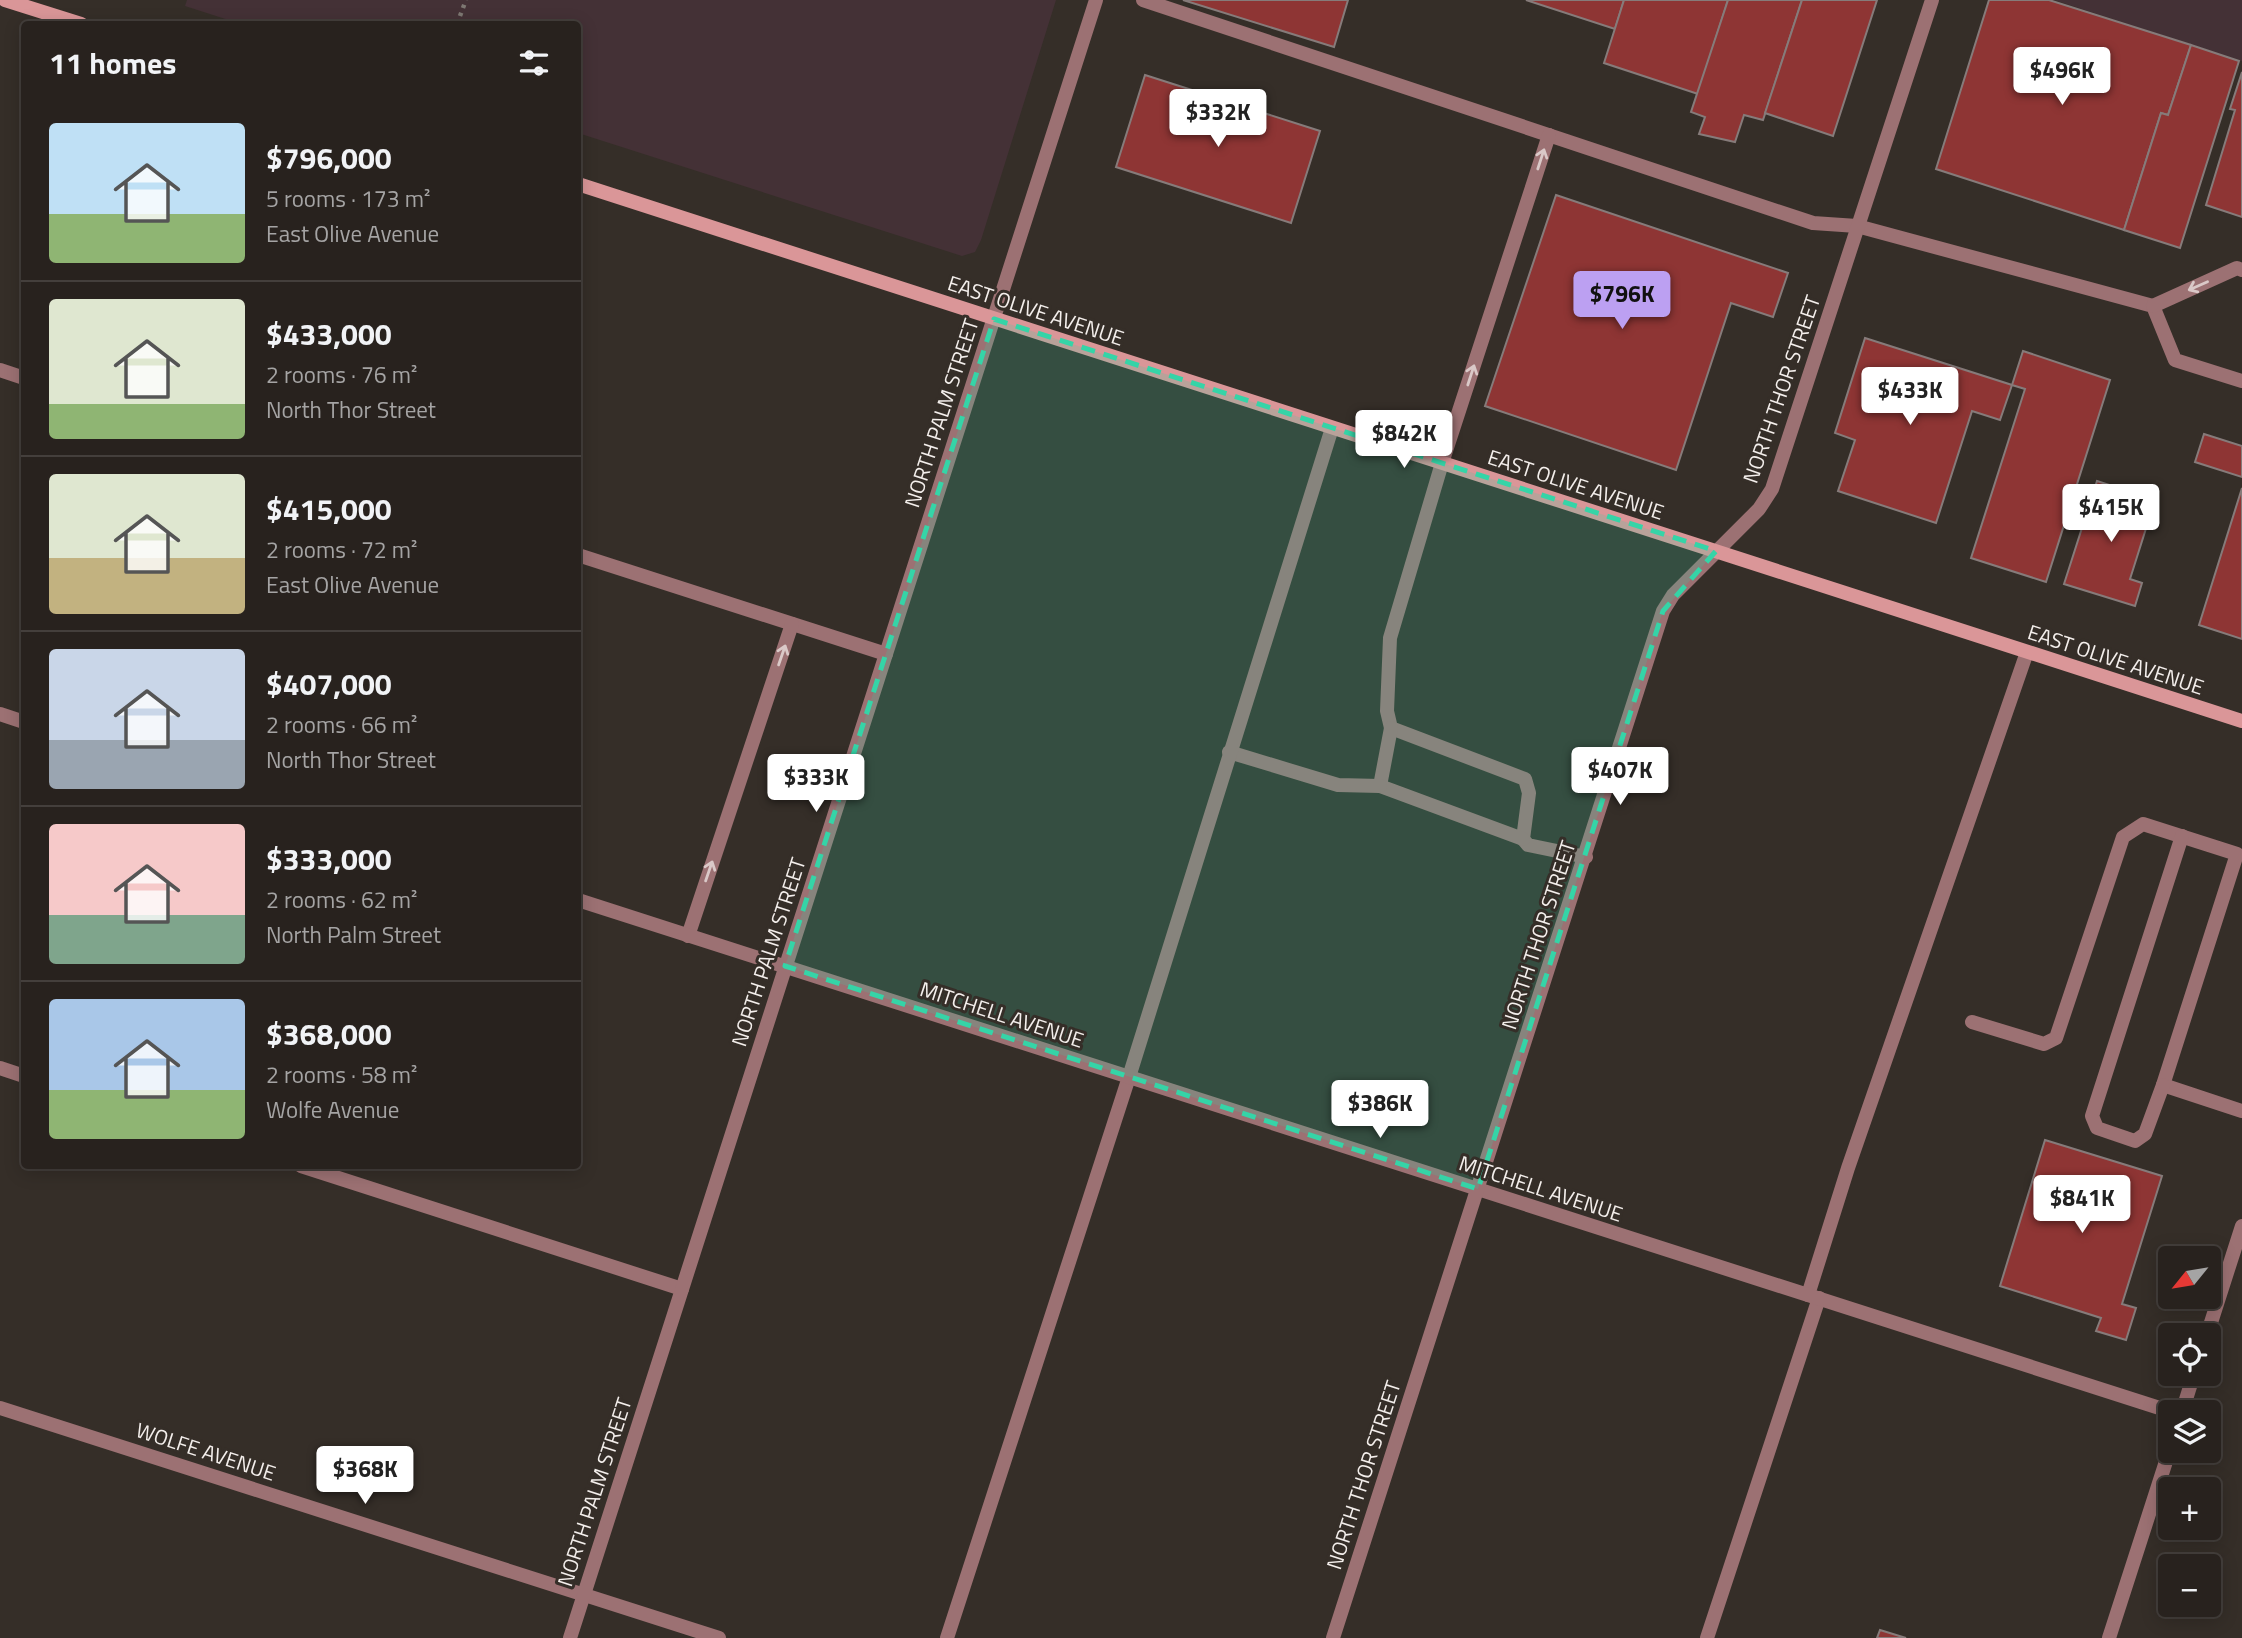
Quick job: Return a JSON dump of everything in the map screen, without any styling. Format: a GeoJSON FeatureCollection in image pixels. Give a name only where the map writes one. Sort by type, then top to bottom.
{"type":"FeatureCollection","features":[{"type":"Feature","properties":{"kind":"street"},"geometry":{"type":"LineString","coordinates":[[5,0],[72,21]]}},
{"type":"Feature","properties":{"kind":"street","name":"NORTH PALM STREET"},"geometry":{"type":"LineString","coordinates":[[570,1638],[1096,0]]}},
{"type":"Feature","properties":{"kind":"street"},"geometry":{"type":"LineString","coordinates":[[1143,0],[1813,223],[1857,226],[2154,306],[2237,268],[2242,270]]}},
{"type":"Feature","properties":{"kind":"street","name":"NORTH THOR STREET"},"geometry":{"type":"LineString","coordinates":[[1333,1638],[1663,611],[1673,595],[1759,509],[1772,489],[1932,0]]}},
{"type":"Feature","properties":{"kind":"street"},"geometry":{"type":"LineString","coordinates":[[1380,786],[1391,728],[1387,711],[1390,638],[1442,463],[1549,135]]}},
{"type":"Feature","properties":{"kind":"street","name":"EAST OLIVE AVENUE"},"geometry":{"type":"LineString","coordinates":[[581,185],[2242,721]]}},
{"type":"Feature","properties":{"kind":"street"},"geometry":{"type":"LineString","coordinates":[[2154,306],[2175,360],[2242,381]]}},
{"type":"Feature","properties":{"kind":"street"},"geometry":{"type":"LineString","coordinates":[[0,370],[21,377]]}},
{"type":"Feature","properties":{"kind":"street"},"geometry":{"type":"LineString","coordinates":[[947,1638],[1129,1077],[1332,428]]}},
{"type":"Feature","properties":{"kind":"street"},"geometry":{"type":"LineString","coordinates":[[581,556],[886,654]]}},
{"type":"Feature","properties":{"kind":"street"},"geometry":{"type":"LineString","coordinates":[[688,936],[792,624]]}},
{"type":"Feature","properties":{"kind":"street"},"geometry":{"type":"LineString","coordinates":[[1707,1638],[1813,1297],[1848,1168],[2027,652]]}},
{"type":"Feature","properties":{"kind":"street"},"geometry":{"type":"LineString","coordinates":[[0,714],[21,721]]}},
{"type":"Feature","properties":{"kind":"street"},"geometry":{"type":"LineString","coordinates":[[1391,728],[1525,779],[1529,793],[1523,839]]}},
{"type":"Feature","properties":{"kind":"street"},"geometry":{"type":"LineString","coordinates":[[1229,752],[1338,785],[1380,786],[1523,839],[1528,845],[1586,857]]}},
{"type":"Feature","properties":{"kind":"street"},"geometry":{"type":"LineString","coordinates":[[1972,1022],[2044,1044],[2056,1038],[2123,837],[2143,824],[2182,836],[2239,855],[2145,1134],[2135,1141],[2097,1128],[2092,1116],[2182,836]]}},
{"type":"Feature","properties":{"kind":"street","name":"MITCHELL AVENUE"},"geometry":{"type":"LineString","coordinates":[[581,901],[2158,1408]]}},
{"type":"Feature","properties":{"kind":"street"},"geometry":{"type":"LineString","coordinates":[[0,1068],[21,1075]]}},
{"type":"Feature","properties":{"kind":"street"},"geometry":{"type":"LineString","coordinates":[[2163,1085],[2242,1111]]}},
{"type":"Feature","properties":{"kind":"street"},"geometry":{"type":"LineString","coordinates":[[309,1169],[682,1289]]}},
{"type":"Feature","properties":{"kind":"street"},"geometry":{"type":"LineString","coordinates":[[2211,1323],[2242,1226]]}},
{"type":"Feature","properties":{"kind":"street","name":"WOLFE AVENUE"},"geometry":{"type":"LineString","coordinates":[[0,1408],[719,1638]]}},
{"type":"Feature","properties":{"kind":"street"},"geometry":{"type":"LineString","coordinates":[[2109,1638],[2165,1463]]}},
{"type":"Feature","properties":{"kind":"path"},"geometry":{"type":"LineString","coordinates":[[458,21],[466,0]]}},
{"type":"Feature","properties":{"kind":"highlighted area"},"geometry":{"type":"Polygon","coordinates":[[[994,319],[1716,551],[1663,611],[1478,1189],[785,966],[994,319]]]}},
{"type":"Feature","properties":{"kind":"shaded area"},"geometry":{"type":"Polygon","coordinates":[[[187,0],[1056,0],[981,240],[975,252],[962,256],[581,134],[581,21],[232,21],[185,6],[187,0]]]}},
{"type":"Feature","properties":{"kind":"shaded area"},"geometry":{"type":"Polygon","coordinates":[[[2054,0],[2242,0],[2242,61],[2054,0]]]}},
{"type":"Feature","properties":{"kind":"building"},"geometry":{"type":"Polygon","coordinates":[[[1183,0],[1348,0],[1334,47],[1183,0]]]}},
{"type":"Feature","properties":{"kind":"building"},"geometry":{"type":"Polygon","coordinates":[[[1526,0],[1624,0],[1615,29],[1526,0]]]}},
{"type":"Feature","properties":{"kind":"building"},"geometry":{"type":"Polygon","coordinates":[[[1624,0],[1728,0],[1698,94],[1604,63],[1624,0]]]}},
{"type":"Feature","properties":{"kind":"building"},"geometry":{"type":"Polygon","coordinates":[[[1728,0],[1802,0],[1763,120],[1744,115],[1735,142],[1699,134],[1705,117],[1691,112],[1728,0]]]}},
{"type":"Feature","properties":{"kind":"building"},"geometry":{"type":"Polygon","coordinates":[[[1802,0],[1877,0],[1833,136],[1765,113],[1802,0]]]}},
{"type":"Feature","properties":{"kind":"building"},"geometry":{"type":"Polygon","coordinates":[[[1989,0],[2049,0],[2191,45],[2168,115],[2161,113],[2124,230],[1936,169],[1989,0]]]}},
{"type":"Feature","properties":{"kind":"building"},"geometry":{"type":"Polygon","coordinates":[[[2191,45],[2239,61],[2180,248],[2124,230],[2161,113],[2168,115],[2191,45]]]}},
{"type":"Feature","properties":{"kind":"building"},"geometry":{"type":"Polygon","coordinates":[[[2242,72],[2242,217],[2206,205],[2235,110],[2230,109],[2242,72]]]}},
{"type":"Feature","properties":{"kind":"building"},"geometry":{"type":"Polygon","coordinates":[[[1145,75],[1320,131],[1291,223],[1116,167],[1145,75]]]}},
{"type":"Feature","properties":{"kind":"building"},"geometry":{"type":"Polygon","coordinates":[[[1556,195],[1788,273],[1773,317],[1731,303],[1676,470],[1485,406],[1556,195]]]}},
{"type":"Feature","properties":{"kind":"building"},"geometry":{"type":"Polygon","coordinates":[[[1865,338],[2012,385],[2000,420],[1972,411],[1936,523],[1838,491],[1855,440],[1835,433],[1865,338]]]}},
{"type":"Feature","properties":{"kind":"building"},"geometry":{"type":"Polygon","coordinates":[[[2023,351],[2110,380],[2046,582],[1971,558],[2025,389],[2012,385],[2023,351]]]}},
{"type":"Feature","properties":{"kind":"building"},"geometry":{"type":"Polygon","coordinates":[[[2204,434],[2242,446],[2242,477],[2195,462],[2204,434]]]}},
{"type":"Feature","properties":{"kind":"building"},"geometry":{"type":"Polygon","coordinates":[[[2097,481],[2155,500],[2130,579],[2142,583],[2135,606],[2064,584],[2097,481]]]}},
{"type":"Feature","properties":{"kind":"building"},"geometry":{"type":"Polygon","coordinates":[[[2242,488],[2242,639],[2199,625],[2242,488]]]}},
{"type":"Feature","properties":{"kind":"building"},"geometry":{"type":"Polygon","coordinates":[[[2045,1140],[2162,1176],[2122,1304],[2136,1308],[2126,1340],[2096,1331],[2101,1318],[2000,1286],[2045,1140]]]}},
{"type":"Feature","properties":{"kind":"building"},"geometry":{"type":"Polygon","coordinates":[[[1880,1630],[1906,1638],[1877,1638],[1880,1630]]]}}]}
